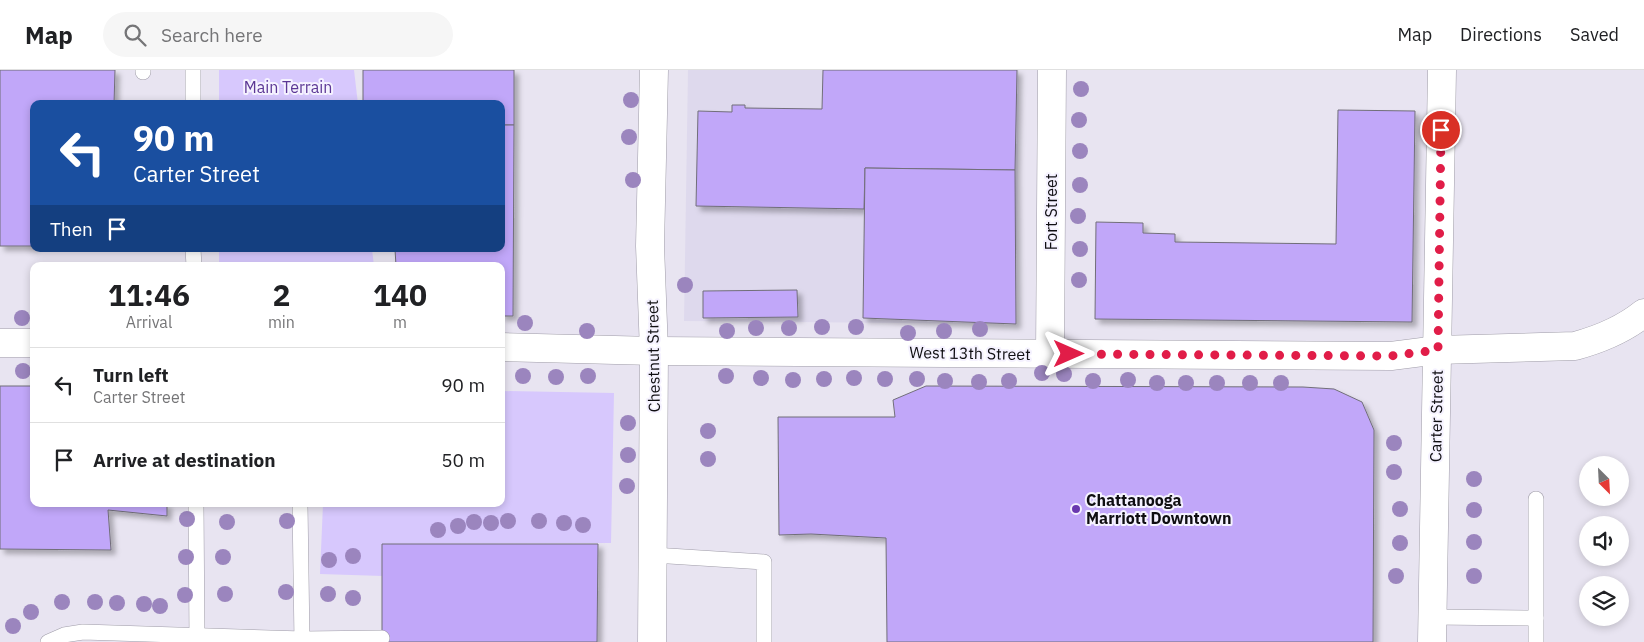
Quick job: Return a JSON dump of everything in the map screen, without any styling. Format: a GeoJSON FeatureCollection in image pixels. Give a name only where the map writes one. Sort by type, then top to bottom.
{"type":"FeatureCollection","features":[{"type":"Feature","properties":{"kind":"main road","name":"Chestnut Street"},"geometry":{"type":"LineString","coordinates":[[652,642],[654,351],[650,246],[654,70]]}},
{"type":"Feature","properties":{"kind":"main road","name":"Fort Street"},"geometry":{"type":"LineString","coordinates":[[1050,354],[1052,70]]}},
{"type":"Feature","properties":{"kind":"main road","name":"Carter Street"},"geometry":{"type":"LineString","coordinates":[[1432,630],[1442,70]]}},
{"type":"Feature","properties":{"kind":"main road","name":"West 13th Street"},"geometry":{"type":"LineString","coordinates":[[505,347],[654,351],[1390,356],[1438,350],[1575,346],[1595,341],[1614,333],[1644,313]]}},
{"type":"Feature","properties":{"kind":"main road"},"geometry":{"type":"LineString","coordinates":[[0,343],[30,343]]}},
{"type":"Feature","properties":{"kind":"lane"},"geometry":{"type":"LineString","coordinates":[[193,70],[193,100]]}},
{"type":"Feature","properties":{"kind":"lane"},"geometry":{"type":"LineString","coordinates":[[1536,499],[1536,642]]}},
{"type":"Feature","properties":{"kind":"lane"},"geometry":{"type":"LineString","coordinates":[[196,507],[197,639]]}},
{"type":"Feature","properties":{"kind":"lane"},"geometry":{"type":"LineString","coordinates":[[300,507],[302,640]]}},
{"type":"Feature","properties":{"kind":"lane"},"geometry":{"type":"LineString","coordinates":[[653,555],[764,562],[764,642]]}},
{"type":"Feature","properties":{"kind":"lane"},"geometry":{"type":"LineString","coordinates":[[1432,630],[1536,618]]}},
{"type":"Feature","properties":{"kind":"lane"},"geometry":{"type":"LineString","coordinates":[[50,642],[64,635],[83,632],[197,639],[302,640],[382,638]]}},
{"type":"Feature","properties":{"kind":"shaded area"},"geometry":{"type":"Polygon","coordinates":[[[688,70],[1019,70],[1016,324],[684,321],[688,70]]]}},
{"type":"Feature","properties":{"kind":"green space","name":"Main Terrain"},"geometry":{"type":"Polygon","coordinates":[[[219,70],[354,70],[358,100],[219,100],[219,70]]]}},
{"type":"Feature","properties":{"kind":"green space"},"geometry":{"type":"Polygon","coordinates":[[[219,252],[372,252],[374,262],[219,262],[219,252]]]}},
{"type":"Feature","properties":{"kind":"green space"},"geometry":{"type":"Polygon","coordinates":[[[505,391],[614,393],[611,543],[383,544],[383,576],[320,574],[323,507],[505,507],[505,391]]]}},
{"type":"Feature","properties":{"kind":"building"},"geometry":{"type":"Polygon","coordinates":[[[0,70],[115,70],[114,100],[30,100],[30,246],[0,246],[0,70]]]}},
{"type":"Feature","properties":{"kind":"building"},"geometry":{"type":"Polygon","coordinates":[[[363,70],[514,70],[514,125],[505,125],[505,100],[363,100],[363,70]]]}},
{"type":"Feature","properties":{"kind":"building"},"geometry":{"type":"Polygon","coordinates":[[[823,70],[1017,70],[1015,170],[865,168],[864,209],[696,206],[698,111],[732,112],[732,105],[745,105],[745,108],[822,109],[823,70]]]}},
{"type":"Feature","properties":{"kind":"building"},"geometry":{"type":"Polygon","coordinates":[[[1338,110],[1415,111],[1412,322],[1095,319],[1096,222],[1143,223],[1143,233],[1175,234],[1175,242],[1336,244],[1338,110]]]}},
{"type":"Feature","properties":{"kind":"building"},"geometry":{"type":"Polygon","coordinates":[[[505,125],[514,125],[513,316],[505,316],[505,262],[396,262],[395,252],[505,252],[505,125]]]}},
{"type":"Feature","properties":{"kind":"building"},"geometry":{"type":"Polygon","coordinates":[[[865,168],[1015,170],[1016,324],[863,318],[865,168]]]}},
{"type":"Feature","properties":{"kind":"building"},"geometry":{"type":"Polygon","coordinates":[[[797,290],[798,317],[703,318],[703,291],[797,290]]]}},
{"type":"Feature","properties":{"kind":"building"},"geometry":{"type":"Polygon","coordinates":[[[0,386],[30,386],[30,507],[167,507],[167,516],[108,510],[111,550],[0,549],[0,386]]]}},
{"type":"Feature","properties":{"kind":"building","name":"Chattanooga Marriott Downtown"},"geometry":{"type":"Polygon","coordinates":[[[926,386],[1303,387],[1334,389],[1362,402],[1374,430],[1373,642],[887,642],[886,538],[811,534],[779,535],[778,417],[895,417],[893,400],[926,386]]]}},
{"type":"Feature","properties":{"kind":"building"},"geometry":{"type":"Polygon","coordinates":[[[382,544],[598,544],[597,642],[382,642],[382,544]]]}},
{"type":"Feature","properties":{"kind":"place","name":"Chattanooga Marriott Downtown"},"geometry":{"type":"Point","coordinates":[1076,509]}},
{"type":"Feature","properties":{"kind":"route"},"geometry":{"type":"LineString","coordinates":[[1069,354],[1390,356],[1438,350],[1441,130]]}}]}
